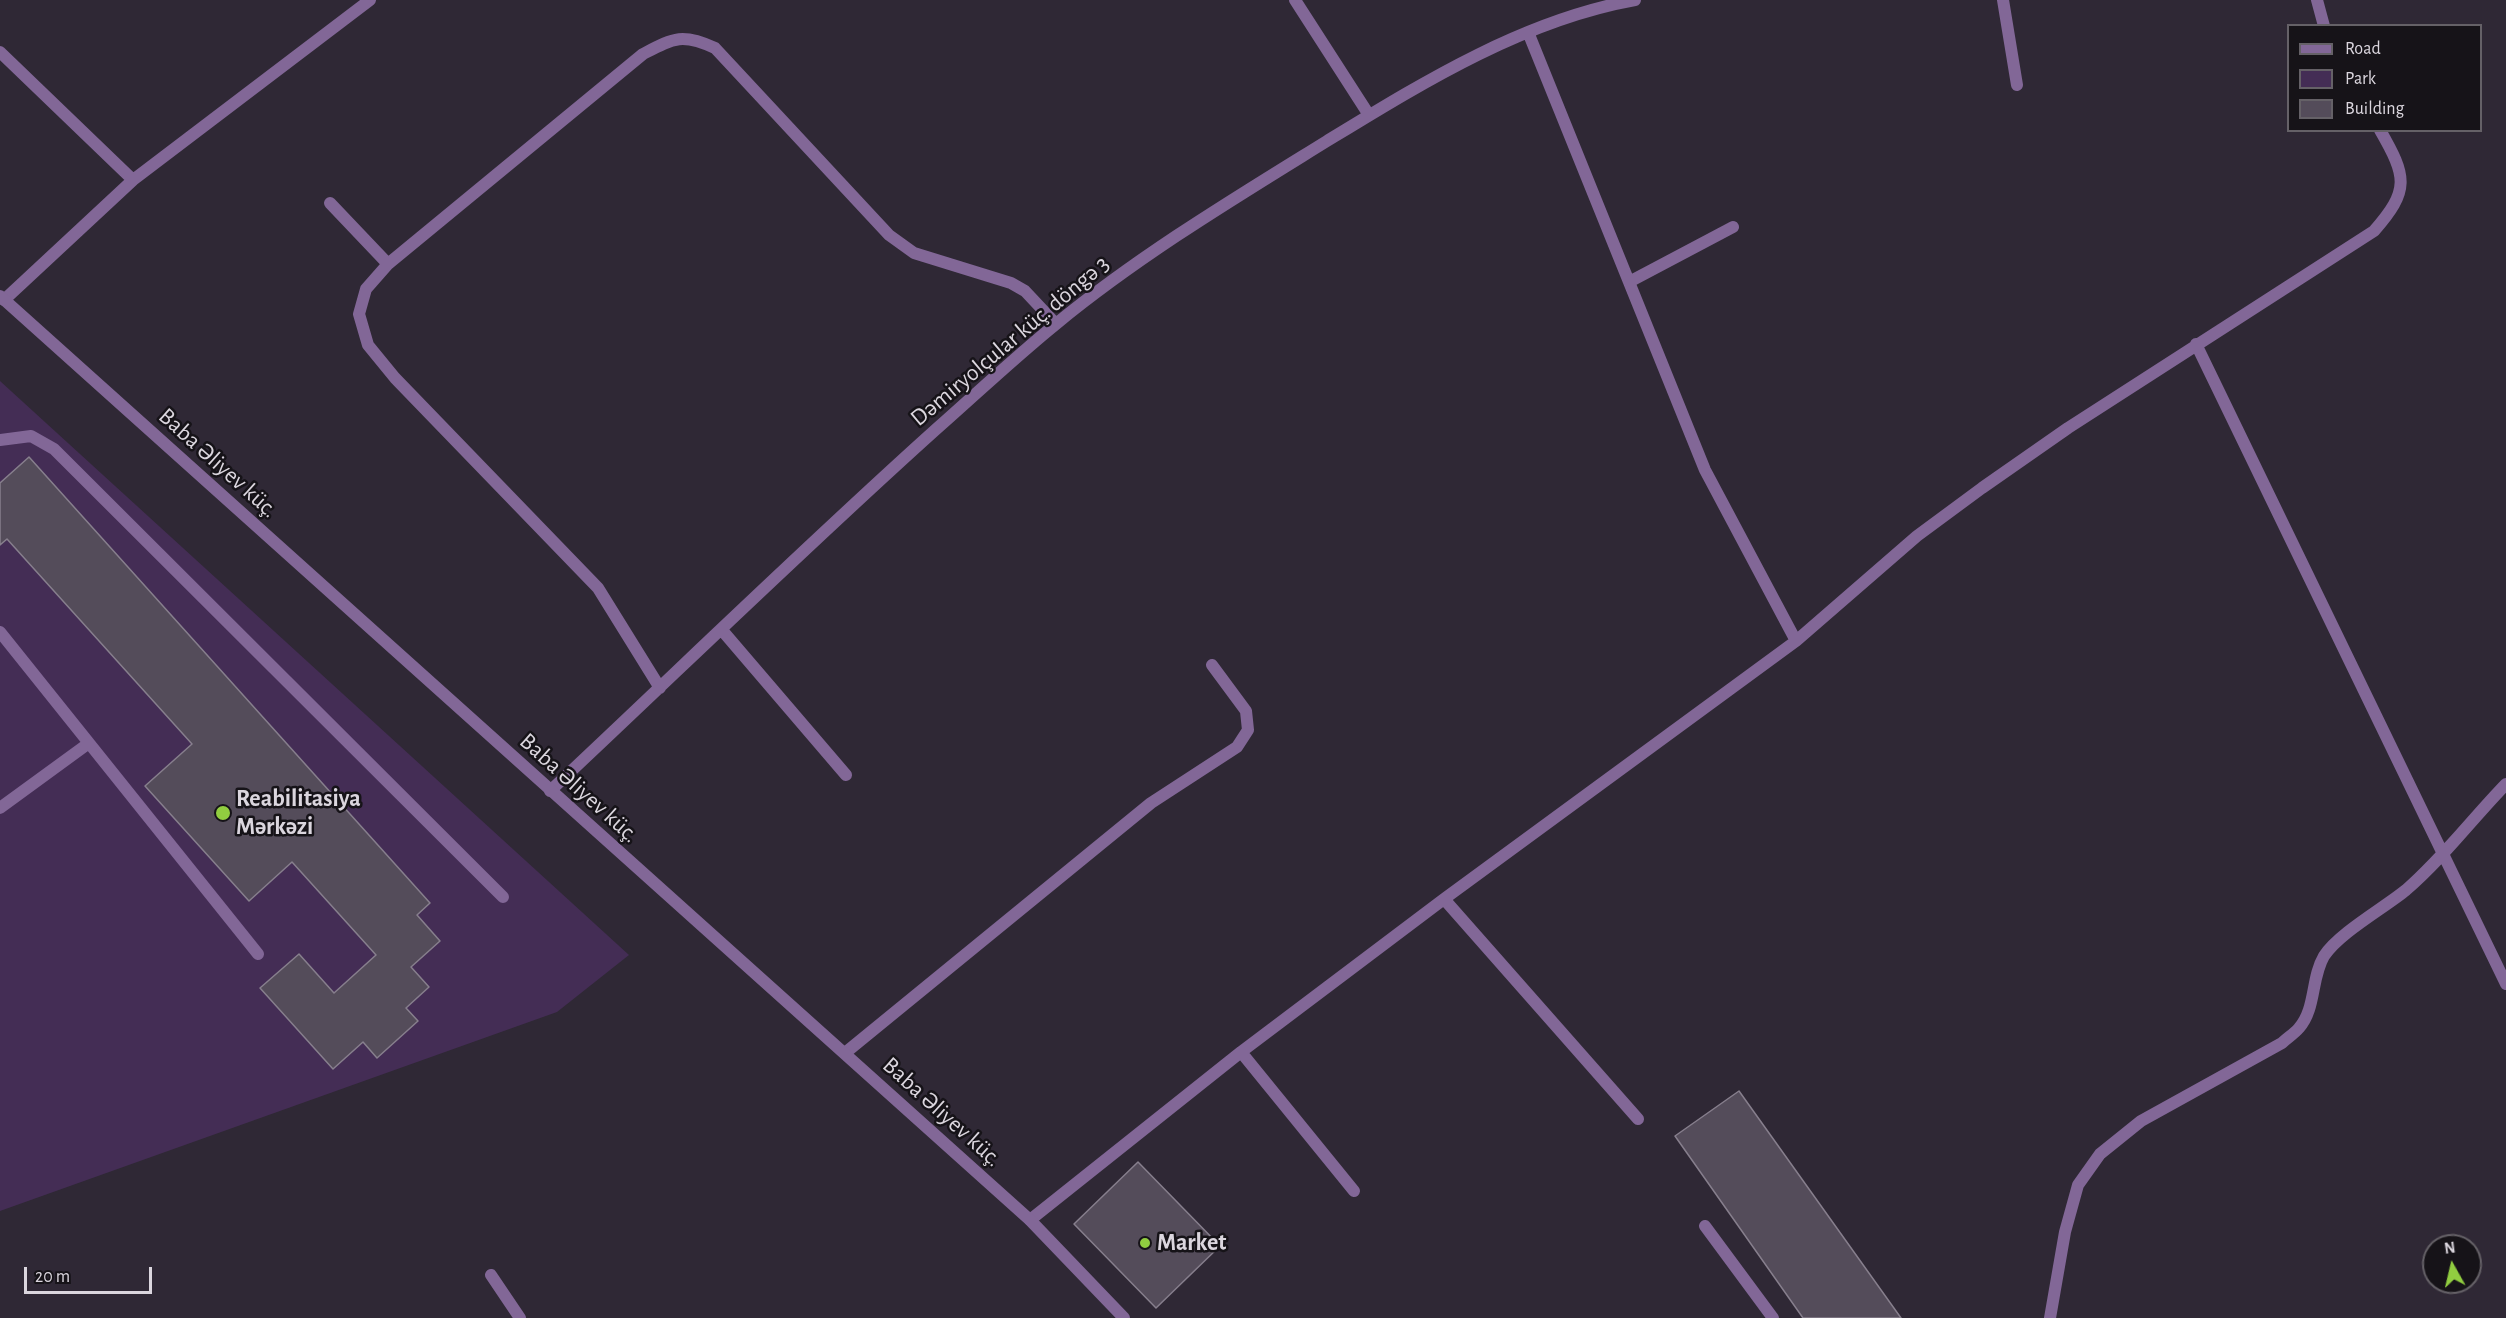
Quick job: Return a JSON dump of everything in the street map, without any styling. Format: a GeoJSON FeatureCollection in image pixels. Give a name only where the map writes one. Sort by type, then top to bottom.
{"type":"FeatureCollection","features":[{"type":"Feature","properties":{"kind":"street"},"geometry":{"type":"LineString","coordinates":[[2,298],[133,180],[370,0]]}},
{"type":"Feature","properties":{"kind":"street"},"geometry":{"type":"LineString","coordinates":[[1295,0],[1369,115]]}},
{"type":"Feature","properties":{"kind":"street","name":"Dəmiryolçular küç. döngə 3"},"geometry":{"type":"LineString","coordinates":[[550,790],[856,501],[1056,324],[1106,285],[1216,210],[1369,115],[1461,64],[1528,32],[1577,15],[1635,0]]}},
{"type":"Feature","properties":{"kind":"street"},"geometry":{"type":"LineString","coordinates":[[2003,0],[2017,85]]}},
{"type":"Feature","properties":{"kind":"street"},"geometry":{"type":"LineString","coordinates":[[2317,0],[2323,24]]}},
{"type":"Feature","properties":{"kind":"street"},"geometry":{"type":"LineString","coordinates":[[1528,32],[1705,470],[1796,641]]}},
{"type":"Feature","properties":{"kind":"street"},"geometry":{"type":"LineString","coordinates":[[660,688],[598,588],[394,378],[368,345],[359,314],[366,289],[388,264],[643,54],[671,40],[694,39],[715,48],[889,236],[914,253],[1011,283],[1025,291],[1056,324]]}},
{"type":"Feature","properties":{"kind":"street"},"geometry":{"type":"LineString","coordinates":[[0,51],[133,180]]}},
{"type":"Feature","properties":{"kind":"street"},"geometry":{"type":"LineString","coordinates":[[1030,1220],[1241,1052],[1444,899],[1796,641],[1917,536],[1982,488],[2196,344],[2374,231],[2393,209],[2402,184],[2396,157],[2381,132]]}},
{"type":"Feature","properties":{"kind":"street"},"geometry":{"type":"LineString","coordinates":[[330,202],[388,264]]}},
{"type":"Feature","properties":{"kind":"street"},"geometry":{"type":"LineString","coordinates":[[1629,282],[1733,227]]}},
{"type":"Feature","properties":{"kind":"street","name":"Baba Əliyev küç."},"geometry":{"type":"LineString","coordinates":[[2,298],[1030,1220],[1124,1318]]}},
{"type":"Feature","properties":{"kind":"street"},"geometry":{"type":"LineString","coordinates":[[2196,344],[2506,984]]}},
{"type":"Feature","properties":{"kind":"street"},"geometry":{"type":"LineString","coordinates":[[0,440],[31,436],[54,449],[503,897]]}},
{"type":"Feature","properties":{"kind":"street"},"geometry":{"type":"LineString","coordinates":[[721,629],[846,775]]}},
{"type":"Feature","properties":{"kind":"street"},"geometry":{"type":"LineString","coordinates":[[0,632],[258,954]]}},
{"type":"Feature","properties":{"kind":"street"},"geometry":{"type":"LineString","coordinates":[[845,1053],[1150,803],[1237,747],[1248,730],[1246,711],[1212,664]]}},
{"type":"Feature","properties":{"kind":"street"},"geometry":{"type":"LineString","coordinates":[[0,808],[89,743]]}},
{"type":"Feature","properties":{"kind":"street"},"geometry":{"type":"LineString","coordinates":[[2050,1318],[2065,1232],[2078,1185],[2100,1154],[2141,1122],[2282,1043],[2300,1028],[2309,1011],[2314,983],[2325,956],[2338,942],[2405,890],[2444,854],[2506,784]]}},
{"type":"Feature","properties":{"kind":"street"},"geometry":{"type":"LineString","coordinates":[[1444,899],[1638,1119]]}},
{"type":"Feature","properties":{"kind":"street"},"geometry":{"type":"LineString","coordinates":[[1241,1052],[1353,1191]]}},
{"type":"Feature","properties":{"kind":"street"},"geometry":{"type":"LineString","coordinates":[[1705,1226],[1773,1318]]}},
{"type":"Feature","properties":{"kind":"street"},"geometry":{"type":"LineString","coordinates":[[491,1275],[520,1318]]}},
{"type":"Feature","properties":{"kind":"green space"},"geometry":{"type":"Polygon","coordinates":[[[0,381],[629,955],[557,1012],[0,1211],[0,381]]]}},
{"type":"Feature","properties":{"kind":"building"},"geometry":{"type":"Polygon","coordinates":[[[29,457],[430,903],[417,915],[440,941],[411,967],[429,987],[406,1008],[418,1021],[377,1058],[363,1042],[333,1069],[260,988],[299,954],[334,993],[376,955],[292,862],[249,901],[145,786],[192,744],[7,539],[0,545],[0,483],[29,457]]]}},
{"type":"Feature","properties":{"kind":"building"},"geometry":{"type":"Polygon","coordinates":[[[1739,1091],[1901,1318],[1803,1318],[1675,1136],[1739,1091]]]}},
{"type":"Feature","properties":{"kind":"building"},"geometry":{"type":"Polygon","coordinates":[[[1138,1162],[1220,1246],[1156,1308],[1074,1224],[1138,1162]]]}},
{"type":"Feature","properties":{"kind":"place","name":"Reabilitasiya Mərkəzi"},"geometry":{"type":"Point","coordinates":[223,813]}},
{"type":"Feature","properties":{"kind":"place","name":"Market"},"geometry":{"type":"Point","coordinates":[1145,1243]}}]}
